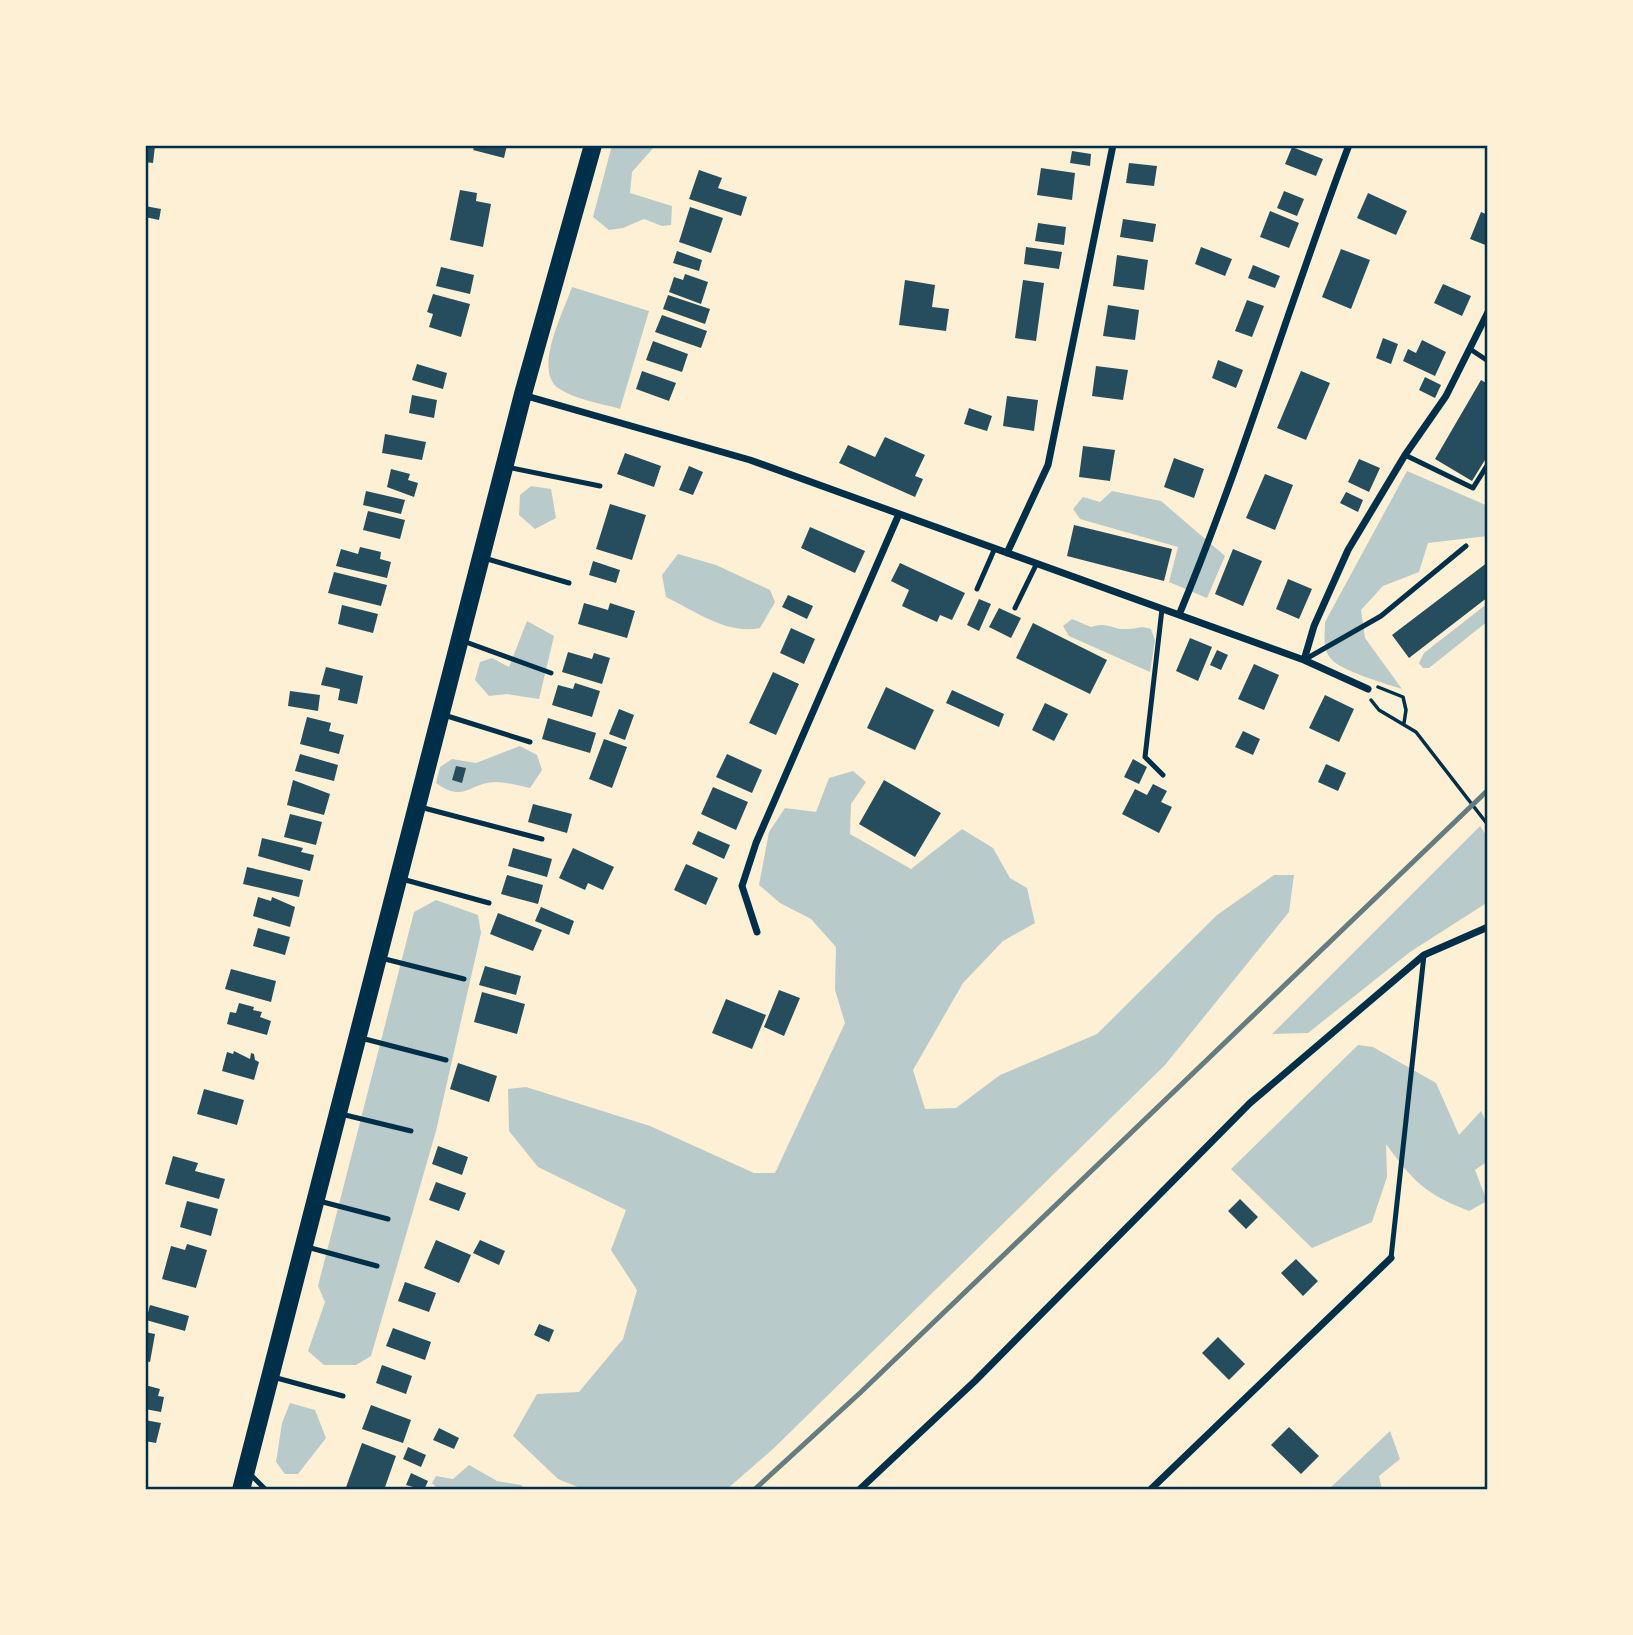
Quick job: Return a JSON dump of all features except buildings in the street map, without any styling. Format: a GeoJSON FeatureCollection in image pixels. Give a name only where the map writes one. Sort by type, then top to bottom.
{"type":"FeatureCollection","features":[{"type":"Feature","properties":{"kind":"main road"},"geometry":{"type":"LineString","coordinates":[[241,1490],[523,394],[593,145]]}},
{"type":"Feature","properties":{"kind":"street"},"geometry":{"type":"LineString","coordinates":[[1007,553],[1048,465],[1113,145]]}},
{"type":"Feature","properties":{"kind":"street"},"geometry":{"type":"LineString","coordinates":[[1179,615],[1225,504],[1293,294],[1349,145]]}},
{"type":"Feature","properties":{"kind":"street"},"geometry":{"type":"LineString","coordinates":[[1304,660],[1314,626],[1348,550],[1405,455],[1446,396],[1488,312]]}},
{"type":"Feature","properties":{"kind":"street"},"geometry":{"type":"LineString","coordinates":[[523,394],[750,460],[1304,660],[1368,688]]}},
{"type":"Feature","properties":{"kind":"street"},"geometry":{"type":"LineString","coordinates":[[757,932],[742,886],[756,842],[899,514]]}},
{"type":"Feature","properties":{"kind":"street"},"geometry":{"type":"LineString","coordinates":[[859,1490],[975,1381],[1250,1103],[1424,955],[1488,927]]}},
{"type":"Feature","properties":{"kind":"street"},"geometry":{"type":"LineString","coordinates":[[1150,1490],[1391,1258]]}},
{"type":"Feature","properties":{"kind":"lane"},"geometry":{"type":"LineString","coordinates":[[1470,349],[1488,361]]}},
{"type":"Feature","properties":{"kind":"lane"},"geometry":{"type":"LineString","coordinates":[[1405,455],[1473,488],[1488,464]]}},
{"type":"Feature","properties":{"kind":"lane"},"geometry":{"type":"LineString","coordinates":[[505,467],[600,486]]}},
{"type":"Feature","properties":{"kind":"lane"},"geometry":{"type":"LineString","coordinates":[[1304,660],[1381,616],[1466,546]]}},
{"type":"Feature","properties":{"kind":"lane"},"geometry":{"type":"LineString","coordinates":[[977,589],[995,548]]}},
{"type":"Feature","properties":{"kind":"lane"},"geometry":{"type":"LineString","coordinates":[[481,558],[569,583]]}},
{"type":"Feature","properties":{"kind":"lane"},"geometry":{"type":"LineString","coordinates":[[1015,608],[1037,563]]}},
{"type":"Feature","properties":{"kind":"lane"},"geometry":{"type":"LineString","coordinates":[[1162,609],[1145,757],[1163,775]]}},
{"type":"Feature","properties":{"kind":"lane"},"geometry":{"type":"LineString","coordinates":[[460,640],[551,673]]}},
{"type":"Feature","properties":{"kind":"lane"},"geometry":{"type":"LineString","coordinates":[[441,714],[530,742]]}},
{"type":"Feature","properties":{"kind":"lane"},"geometry":{"type":"LineString","coordinates":[[417,806],[542,839]]}},
{"type":"Feature","properties":{"kind":"lane"},"geometry":{"type":"LineString","coordinates":[[399,878],[489,903]]}},
{"type":"Feature","properties":{"kind":"lane"},"geometry":{"type":"LineString","coordinates":[[1391,1258],[1424,955]]}},
{"type":"Feature","properties":{"kind":"lane"},"geometry":{"type":"LineString","coordinates":[[378,957],[464,979]]}},
{"type":"Feature","properties":{"kind":"lane"},"geometry":{"type":"LineString","coordinates":[[358,1037],[446,1060]]}},
{"type":"Feature","properties":{"kind":"lane"},"geometry":{"type":"LineString","coordinates":[[338,1113],[411,1131]]}},
{"type":"Feature","properties":{"kind":"lane"},"geometry":{"type":"LineString","coordinates":[[316,1200],[388,1219]]}},
{"type":"Feature","properties":{"kind":"lane"},"geometry":{"type":"LineString","coordinates":[[304,1246],[377,1266]]}},
{"type":"Feature","properties":{"kind":"lane"},"geometry":{"type":"LineString","coordinates":[[270,1376],[343,1396]]}},
{"type":"Feature","properties":{"kind":"lane"},"geometry":{"type":"LineString","coordinates":[[246,1470],[266,1490]]}},
{"type":"Feature","properties":{"kind":"path"},"geometry":{"type":"LineString","coordinates":[[1404,723],[1406,710],[1403,697],[1380,687],[1368,688],[1372,702],[1379,710],[1416,732],[1488,824]]}},
{"type":"Feature","properties":{"kind":"shaded area"},"geometry":{"type":"Polygon","coordinates":[[[612,145],[656,145],[632,172],[630,193],[672,206],[671,225],[662,226],[644,219],[623,228],[609,230],[593,217],[612,145]]]}},
{"type":"Feature","properties":{"kind":"shaded area"},"geometry":{"type":"Polygon","coordinates":[[[572,287],[649,311],[620,409],[572,396],[558,388],[551,379],[549,354],[557,324],[572,287]]]}},
{"type":"Feature","properties":{"kind":"shaded area"},"geometry":{"type":"Polygon","coordinates":[[[1407,471],[1488,506],[1488,536],[1428,543],[1419,572],[1383,586],[1361,610],[1365,638],[1402,689],[1336,664],[1326,651],[1325,622],[1407,471]]]}},
{"type":"Feature","properties":{"kind":"shaded area"},"geometry":{"type":"Polygon","coordinates":[[[531,486],[551,489],[556,518],[535,529],[519,515],[520,495],[531,486]]]}},
{"type":"Feature","properties":{"kind":"shaded area"},"geometry":{"type":"Polygon","coordinates":[[[1112,491],[1161,501],[1225,556],[1207,598],[1169,582],[1178,547],[1080,519],[1073,509],[1083,497],[1100,502],[1112,491]]]}},
{"type":"Feature","properties":{"kind":"shaded area"},"geometry":{"type":"Polygon","coordinates":[[[678,554],[716,565],[770,590],[775,602],[760,628],[723,625],[666,597],[662,575],[678,554]]]}},
{"type":"Feature","properties":{"kind":"shaded area"},"geometry":{"type":"Polygon","coordinates":[[[1488,603],[1488,621],[1429,668],[1423,668],[1419,663],[1424,653],[1488,603]]]}},
{"type":"Feature","properties":{"kind":"shaded area"},"geometry":{"type":"Polygon","coordinates":[[[1072,619],[1091,627],[1102,625],[1122,629],[1151,629],[1155,640],[1150,672],[1069,636],[1063,626],[1072,619]]]}},
{"type":"Feature","properties":{"kind":"shaded area"},"geometry":{"type":"Polygon","coordinates":[[[527,621],[554,636],[539,699],[507,694],[489,696],[475,680],[480,662],[492,658],[509,667],[527,621]]]}},
{"type":"Feature","properties":{"kind":"shaded area"},"geometry":{"type":"Polygon","coordinates":[[[520,746],[537,755],[542,770],[530,788],[496,782],[454,792],[436,783],[440,767],[452,759],[476,763],[520,746]]]}},
{"type":"Feature","properties":{"kind":"shaded area"},"geometry":{"type":"Polygon","coordinates":[[[853,771],[866,782],[851,804],[850,834],[911,869],[962,829],[993,848],[1010,878],[1027,888],[1035,923],[1003,941],[963,983],[913,1070],[925,1109],[956,1108],[1000,1075],[1097,1034],[1217,915],[1274,875],[1294,875],[1289,912],[1165,1065],[773,1449],[726,1490],[585,1490],[558,1479],[513,1436],[537,1394],[579,1392],[623,1339],[637,1290],[611,1250],[626,1210],[538,1167],[509,1131],[508,1089],[526,1087],[650,1126],[754,1173],[775,1173],[845,1023],[835,990],[836,947],[811,919],[780,903],[759,885],[769,832],[785,808],[816,812],[829,778],[853,771]]]}},
{"type":"Feature","properties":{"kind":"shaded area"},"geometry":{"type":"Polygon","coordinates":[[[1480,826],[1488,838],[1488,902],[1410,952],[1308,1033],[1272,1034],[1480,826]]]}},
{"type":"Feature","properties":{"kind":"shaded area"},"geometry":{"type":"Polygon","coordinates":[[[436,900],[478,915],[481,933],[436,1131],[371,1356],[356,1365],[324,1365],[308,1351],[325,1302],[318,1286],[414,912],[436,900]]]}},
{"type":"Feature","properties":{"kind":"shaded area"},"geometry":{"type":"Polygon","coordinates":[[[1358,1045],[1373,1047],[1436,1083],[1459,1135],[1481,1111],[1488,1126],[1488,1161],[1475,1170],[1487,1201],[1469,1211],[1441,1199],[1421,1185],[1404,1168],[1386,1144],[1387,1177],[1372,1222],[1312,1248],[1231,1169],[1358,1045]]]}},
{"type":"Feature","properties":{"kind":"shaded area"},"geometry":{"type":"Polygon","coordinates":[[[290,1403],[315,1410],[326,1438],[298,1474],[285,1474],[276,1462],[282,1423],[290,1403]]]}},
{"type":"Feature","properties":{"kind":"shaded area"},"geometry":{"type":"Polygon","coordinates":[[[1390,1431],[1400,1459],[1379,1476],[1382,1490],[1328,1490],[1390,1431]]]}},
{"type":"Feature","properties":{"kind":"shaded area"},"geometry":{"type":"Polygon","coordinates":[[[469,1465],[497,1481],[521,1485],[526,1490],[439,1490],[432,1483],[436,1476],[453,1479],[469,1465]]]}},
{"type":"Feature","properties":{"kind":"railway"},"geometry":{"type":"LineString","coordinates":[[754,1490],[861,1392],[1488,790]]}}]}
